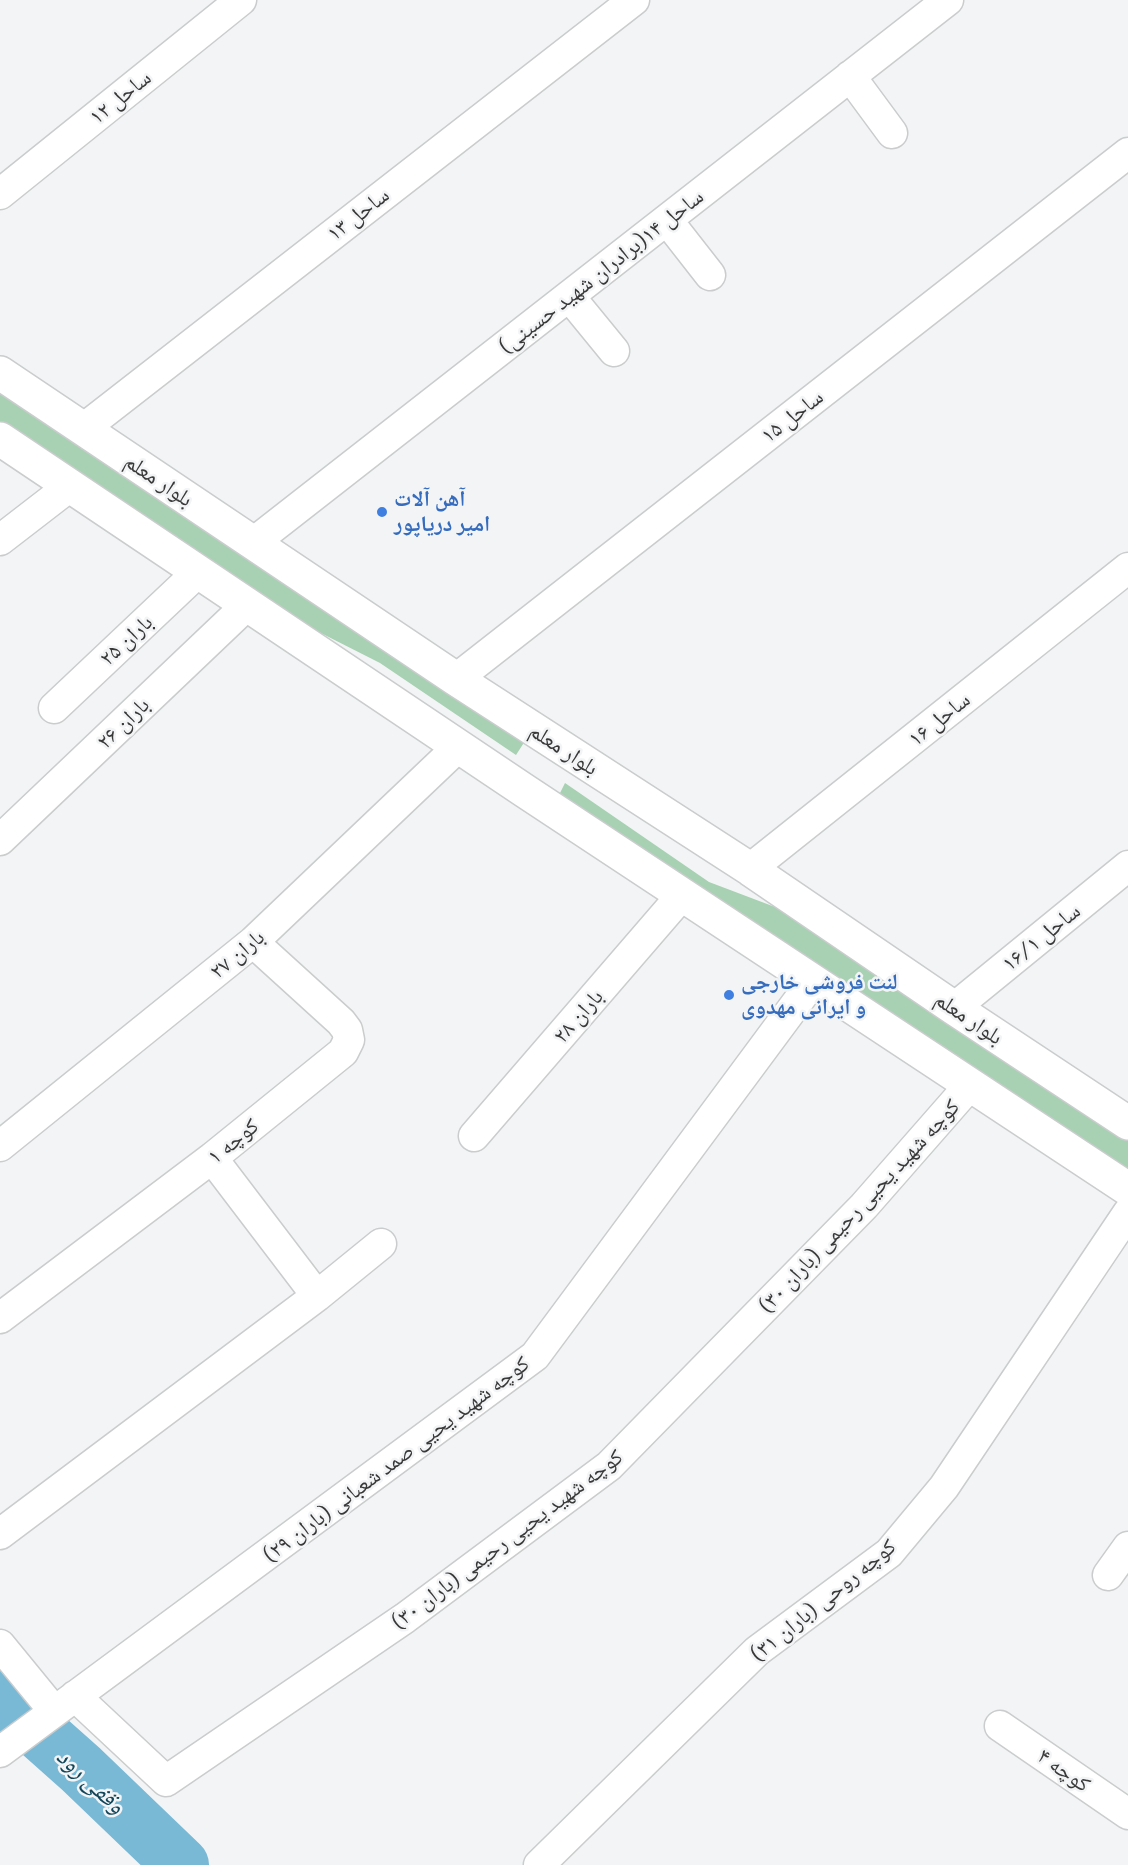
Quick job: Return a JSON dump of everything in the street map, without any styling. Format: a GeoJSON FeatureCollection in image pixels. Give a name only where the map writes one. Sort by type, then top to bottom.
{"type":"FeatureCollection","features":[{"type":"Feature","properties":{"kind":"main road","name":"بلوار معلم"},"geometry":{"type":"LineString","coordinates":[[0,374],[456,679],[750,869],[1128,1123]]}},
{"type":"Feature","properties":{"kind":"main road"},"geometry":{"type":"LineString","coordinates":[[0,439],[682,895],[1128,1189]]}},
{"type":"Feature","properties":{"kind":"street","name":"ساحل ۱۲"},"geometry":{"type":"LineString","coordinates":[[0,194],[241,0]]}},
{"type":"Feature","properties":{"kind":"street","name":"ساحل ۱۳"},"geometry":{"type":"LineString","coordinates":[[83,429],[634,0]]}},
{"type":"Feature","properties":{"kind":"street","name":"ساحل ۱۴(برادران شهید حسینی)"},"geometry":{"type":"LineString","coordinates":[[253,543],[948,0]]}},
{"type":"Feature","properties":{"kind":"street"},"geometry":{"type":"LineString","coordinates":[[850,76],[892,133]]}},
{"type":"Feature","properties":{"kind":"street","name":"ساحل ۱۵"},"geometry":{"type":"LineString","coordinates":[[456,679],[1128,153]]}},
{"type":"Feature","properties":{"kind":"street"},"geometry":{"type":"LineString","coordinates":[[667,220],[710,275]]}},
{"type":"Feature","properties":{"kind":"street"},"geometry":{"type":"LineString","coordinates":[[569,296],[614,351]]}},
{"type":"Feature","properties":{"kind":"street"},"geometry":{"type":"LineString","coordinates":[[0,540],[70,486]]}},
{"type":"Feature","properties":{"kind":"street","name":"ساحل ۱۶"},"geometry":{"type":"LineString","coordinates":[[750,869],[1128,568]]}},
{"type":"Feature","properties":{"kind":"street","name":"باران ۲۵"},"geometry":{"type":"LineString","coordinates":[[54,708],[198,572]]}},
{"type":"Feature","properties":{"kind":"street","name":"باران ۲۶"},"geometry":{"type":"LineString","coordinates":[[0,840],[247,605]]}},
{"type":"Feature","properties":{"kind":"street","name":"باران ۲۷"},"geometry":{"type":"LineString","coordinates":[[0,1146],[253,942],[459,746]]}},
{"type":"Feature","properties":{"kind":"street","name":"ساحل ۱۶/۱"},"geometry":{"type":"LineString","coordinates":[[954,1008],[1128,866]]}},
{"type":"Feature","properties":{"kind":"street","name":"باران ۲۸"},"geometry":{"type":"LineString","coordinates":[[474,1136],[682,895]]}},
{"type":"Feature","properties":{"kind":"street","name":"کوچه ۱"},"geometry":{"type":"LineString","coordinates":[[0,1318],[212,1158],[343,1052],[349,1040],[347,1030],[341,1022],[253,942]]}},
{"type":"Feature","properties":{"kind":"street","name":"کوچه شهید یحیی صمد شعبانی (باران ۲۹)"},"geometry":{"type":"LineString","coordinates":[[0,1751],[535,1356],[813,981]]}},
{"type":"Feature","properties":{"kind":"street","name":"کوچه شهید یحیی رحیمی (باران ۳۰)"},"geometry":{"type":"LineString","coordinates":[[65,1704],[166,1781],[386,1631],[609,1467],[864,1206],[970,1085]]}},
{"type":"Feature","properties":{"kind":"street"},"geometry":{"type":"LineString","coordinates":[[212,1158],[317,1296]]}},
{"type":"Feature","properties":{"kind":"street","name":"کوچه روحی (باران ۳۱)"},"geometry":{"type":"LineString","coordinates":[[538,1865],[757,1651],[889,1553],[944,1487],[1128,1213]]}},
{"type":"Feature","properties":{"kind":"street"},"geometry":{"type":"LineString","coordinates":[[0,1534],[317,1296],[381,1244]]}},
{"type":"Feature","properties":{"kind":"street"},"geometry":{"type":"LineString","coordinates":[[1108,1575],[1128,1546]]}},
{"type":"Feature","properties":{"kind":"street"},"geometry":{"type":"LineString","coordinates":[[0,1645],[65,1704]]}},
{"type":"Feature","properties":{"kind":"street","name":"کوچه ۴"},"geometry":{"type":"LineString","coordinates":[[1000,1726],[1128,1814]]}},
{"type":"Feature","properties":{"kind":"green space"},"geometry":{"type":"Polygon","coordinates":[[[0,393],[525,741],[516,755],[380,663],[303,624],[0,423],[0,393]]]}},
{"type":"Feature","properties":{"kind":"green space"},"geometry":{"type":"Polygon","coordinates":[[[565,783],[709,882],[775,907],[1128,1139],[1128,1172],[558,797],[565,783]]]}},
{"type":"Feature","properties":{"kind":"waterway","name":"وقفی رود"},"geometry":{"type":"LineString","coordinates":[[0,1697],[81,1769],[181,1865]]}},
{"type":"Feature","properties":{"kind":"place","name":"آهن آلات امیر دریاپور"},"geometry":{"type":"Point","coordinates":[382,512]}},
{"type":"Feature","properties":{"kind":"place","name":"لنت فروشی خارجی و ایرانی مهدوی"},"geometry":{"type":"Point","coordinates":[729,995]}}]}
